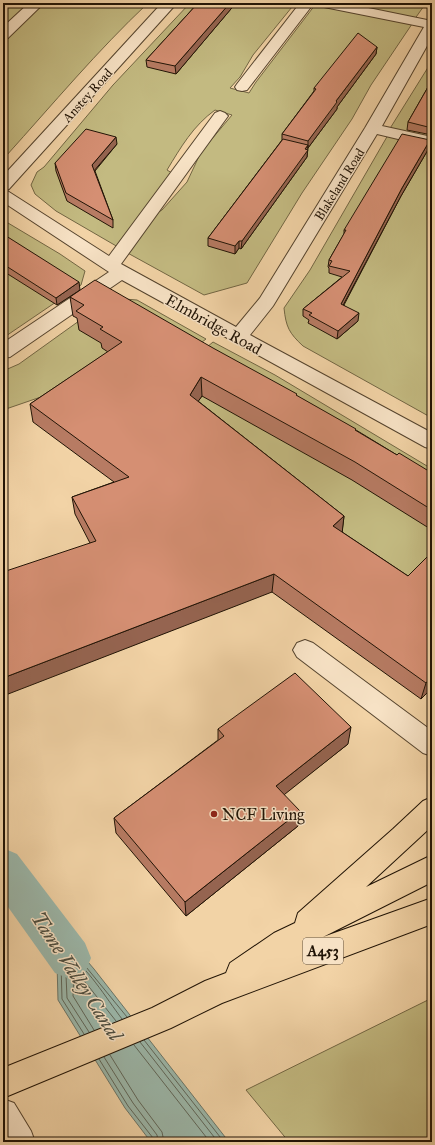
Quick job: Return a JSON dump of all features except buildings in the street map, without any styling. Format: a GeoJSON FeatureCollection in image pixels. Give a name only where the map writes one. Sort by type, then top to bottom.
{"type":"FeatureCollection","features":[{"type":"Feature","properties":{"kind":"main road"},"geometry":{"type":"LineString","coordinates":[[284,943],[402,838],[432,809]]}},
{"type":"Feature","properties":{"kind":"main road","name":"A453"},"geometry":{"type":"LineString","coordinates":[[215,991],[284,943],[432,868]]}},
{"type":"Feature","properties":{"kind":"main road","name":"A453"},"geometry":{"type":"LineString","coordinates":[[12,1079],[161,1018],[215,991],[432,910]]}},
{"type":"Feature","properties":{"kind":"street"},"geometry":{"type":"LineString","coordinates":[[3,35],[37,3]]}},
{"type":"Feature","properties":{"kind":"street","name":"Anstey Road"},"geometry":{"type":"LineString","coordinates":[[3,186],[170,3]]}},
{"type":"Feature","properties":{"kind":"street"},"geometry":{"type":"LineString","coordinates":[[324,3],[432,25]]}},
{"type":"Feature","properties":{"kind":"street"},"geometry":{"type":"LineString","coordinates":[[242,87],[300,5]]}},
{"type":"Feature","properties":{"kind":"street","name":"Blakeland Road"},"geometry":{"type":"LineString","coordinates":[[238,337],[267,302],[374,128],[432,25]]}},
{"type":"Feature","properties":{"kind":"street"},"geometry":{"type":"LineString","coordinates":[[3,352],[116,269],[220,116]]}},
{"type":"Feature","properties":{"kind":"street"},"geometry":{"type":"LineString","coordinates":[[374,128],[432,142]]}},
{"type":"Feature","properties":{"kind":"street","name":"Elmbridge Road"},"geometry":{"type":"LineString","coordinates":[[3,195],[116,269],[432,442]]}},
{"type":"Feature","properties":{"kind":"street"},"geometry":{"type":"LineString","coordinates":[[305,650],[432,745]]}},
{"type":"Feature","properties":{"kind":"street"},"geometry":{"type":"LineString","coordinates":[[3,1114],[20,1142]]}},
{"type":"Feature","properties":{"kind":"shaded area"},"geometry":{"type":"Polygon","coordinates":[[[3,3],[29,3],[3,27],[3,3]]]}},
{"type":"Feature","properties":{"kind":"shaded area"},"geometry":{"type":"Polygon","coordinates":[[[42,3],[148,3],[93,59],[6,156],[3,156],[3,40],[42,3]]]}},
{"type":"Feature","properties":{"kind":"shaded area"},"geometry":{"type":"Polygon","coordinates":[[[190,3],[273,3],[292,7],[253,55],[240,77],[230,88],[249,93],[315,5],[323,4],[412,24],[371,85],[352,119],[302,193],[247,283],[204,295],[124,251],[157,213],[162,210],[187,182],[201,152],[232,115],[215,110],[200,123],[183,145],[167,170],[172,173],[118,247],[56,211],[35,194],[31,185],[37,172],[44,167],[113,85],[190,3]]]}},
{"type":"Feature","properties":{"kind":"shaded area"},"geometry":{"type":"Polygon","coordinates":[[[330,3],[426,3],[414,20],[330,3]]]}},
{"type":"Feature","properties":{"kind":"shaded area"},"geometry":{"type":"Polygon","coordinates":[[[432,61],[432,140],[389,130],[432,61]]]}},
{"type":"Feature","properties":{"kind":"shaded area"},"geometry":{"type":"Polygon","coordinates":[[[388,135],[432,146],[432,304],[429,303],[432,305],[432,418],[303,346],[294,337],[289,329],[285,315],[284,308],[310,270],[388,135]]]}},
{"type":"Feature","properties":{"kind":"shaded area"},"geometry":{"type":"Polygon","coordinates":[[[3,220],[60,254],[85,271],[81,285],[3,338],[3,220]]]}},
{"type":"Feature","properties":{"kind":"shaded area"},"geometry":{"type":"Polygon","coordinates":[[[111,298],[137,300],[206,339],[132,396],[102,376],[3,410],[3,371],[19,364],[111,298]]]}},
{"type":"Feature","properties":{"kind":"shaded area"},"geometry":{"type":"Polygon","coordinates":[[[213,342],[275,375],[432,469],[432,561],[409,586],[142,402],[213,342]]]}},
{"type":"Feature","properties":{"kind":"shaded area"},"geometry":{"type":"Polygon","coordinates":[[[432,998],[432,1142],[289,1142],[246,1090],[432,998]]]}},
{"type":"Feature","properties":{"kind":"water"},"geometry":{"type":"Polygon","coordinates":[[[44,922],[76,948],[94,969],[229,1142],[151,1142],[125,1108],[58,1000],[57,963],[44,922]]]}},
{"type":"Feature","properties":{"kind":"waterway","name":"Tame Valley Canal"},"geometry":{"type":"LineString","coordinates":[[3,867],[70,958]]}},
{"type":"Feature","properties":{"kind":"place","name":"NCF Living"},"geometry":{"type":"Point","coordinates":[214,814]}}]}
